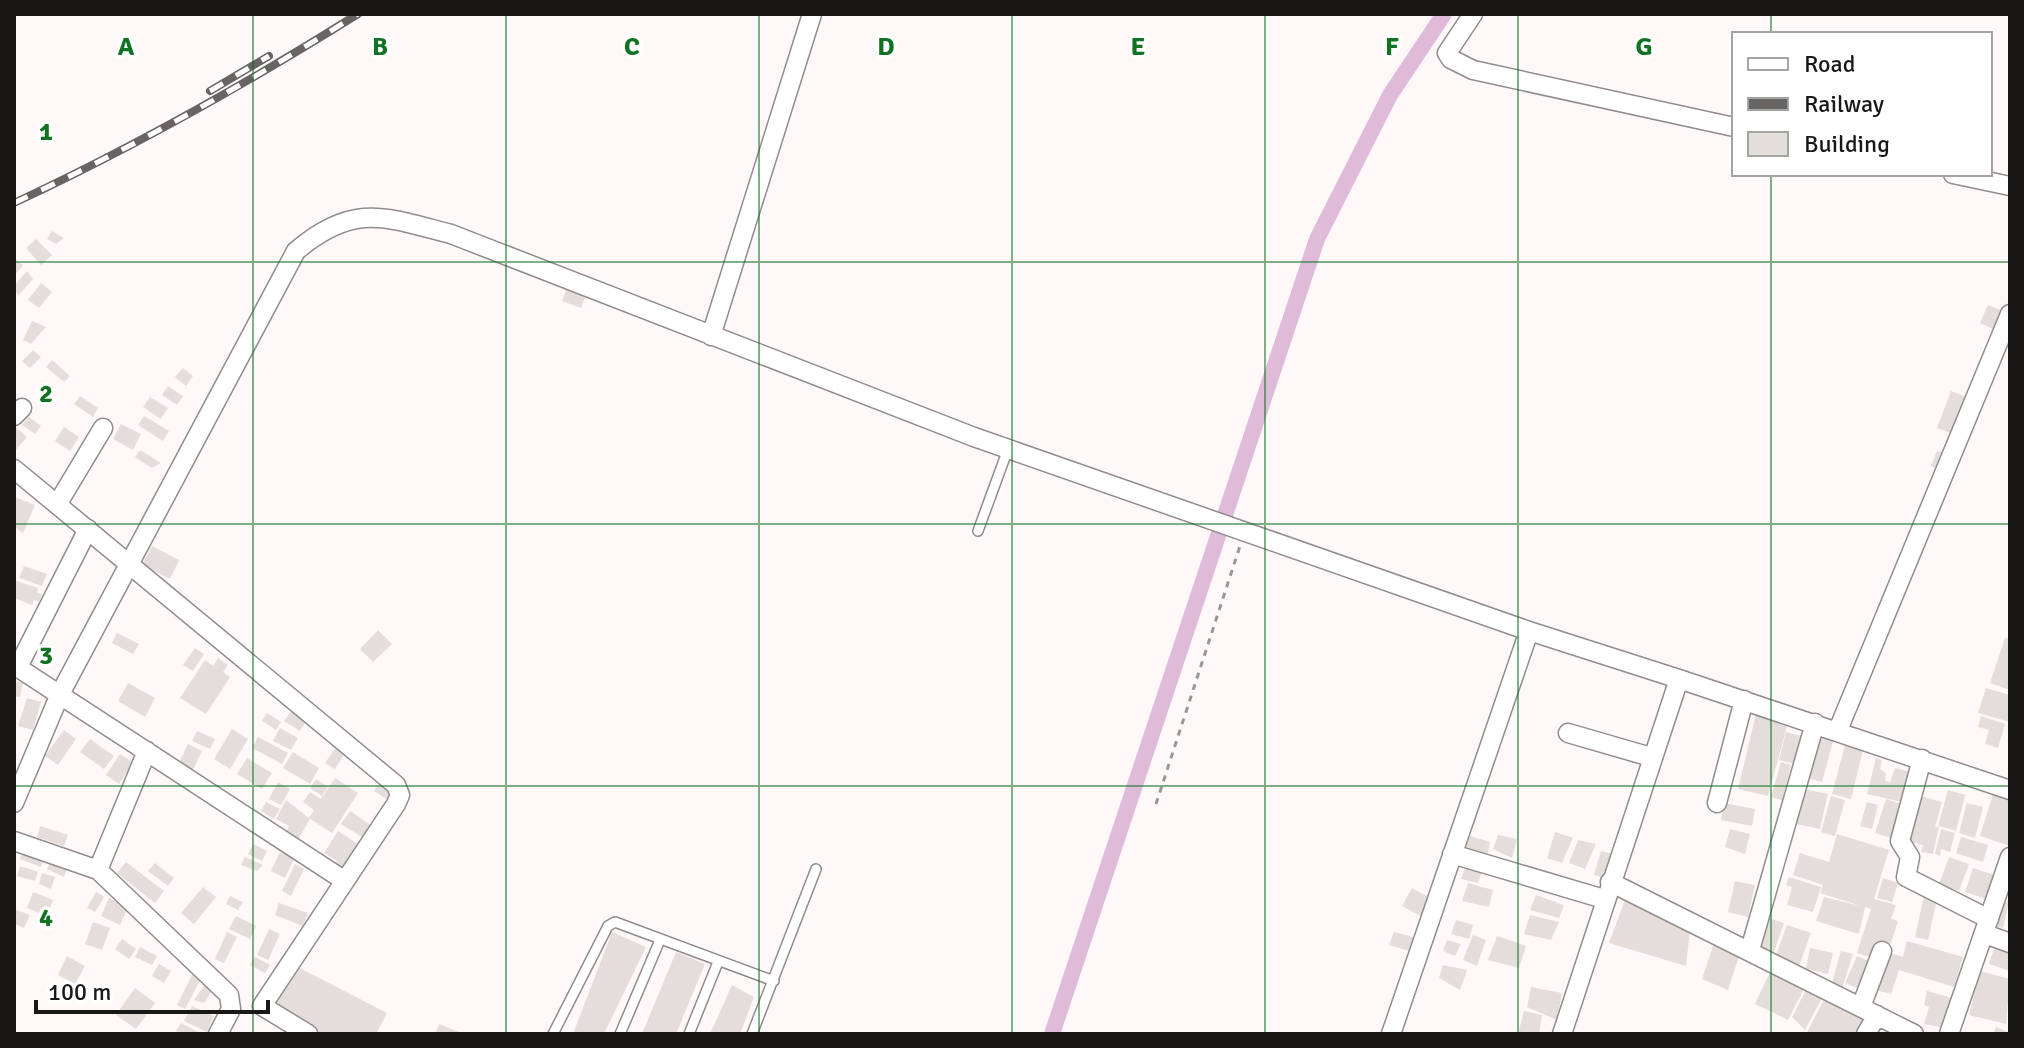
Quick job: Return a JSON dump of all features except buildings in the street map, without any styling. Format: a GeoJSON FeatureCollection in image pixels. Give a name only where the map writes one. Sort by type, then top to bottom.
{"type":"FeatureCollection","features":[{"type":"Feature","properties":{"kind":"street"},"geometry":{"type":"LineString","coordinates":[[711,336],[812,14]]}},
{"type":"Feature","properties":{"kind":"street"},"geometry":{"type":"LineString","coordinates":[[1473,14],[1447,53],[1451,59],[1473,70],[1732,127]]}},
{"type":"Feature","properties":{"kind":"street"},"geometry":{"type":"LineString","coordinates":[[1962,176],[2010,186]]}},
{"type":"Feature","properties":{"kind":"street"},"geometry":{"type":"LineString","coordinates":[[14,803],[60,694],[296,251],[333,225],[366,214],[399,218],[451,234],[1008,449],[1202,517],[1529,631],[1838,730],[2010,790]]}},
{"type":"Feature","properties":{"kind":"street"},"geometry":{"type":"LineString","coordinates":[[1838,730],[2010,314]]}},
{"type":"Feature","properties":{"kind":"street"},"geometry":{"type":"LineString","coordinates":[[58,503],[103,428]]}},
{"type":"Feature","properties":{"kind":"street"},"geometry":{"type":"LineString","coordinates":[[14,469],[396,785],[400,795],[396,804],[262,1006],[308,1034]]}},
{"type":"Feature","properties":{"kind":"street"},"geometry":{"type":"LineString","coordinates":[[88,529],[16,666],[345,881]]}},
{"type":"Feature","properties":{"kind":"street"},"geometry":{"type":"LineString","coordinates":[[1391,1034],[1529,631]]}},
{"type":"Feature","properties":{"kind":"street"},"geometry":{"type":"LineString","coordinates":[[1562,1034],[1679,679]]}},
{"type":"Feature","properties":{"kind":"street"},"geometry":{"type":"LineString","coordinates":[[1717,803],[1744,700]]}},
{"type":"Feature","properties":{"kind":"street"},"geometry":{"type":"LineString","coordinates":[[1750,950],[1815,723]]}},
{"type":"Feature","properties":{"kind":"street"},"geometry":{"type":"LineString","coordinates":[[1568,733],[1651,757]]}},
{"type":"Feature","properties":{"kind":"street"},"geometry":{"type":"LineString","coordinates":[[98,870],[147,751]]}},
{"type":"Feature","properties":{"kind":"street"},"geometry":{"type":"LineString","coordinates":[[1922,759],[1899,844],[1910,857],[1906,877],[2010,943]]}},
{"type":"Feature","properties":{"kind":"street"},"geometry":{"type":"LineString","coordinates":[[14,841],[98,870],[229,995],[231,1009],[218,1034]]}},
{"type":"Feature","properties":{"kind":"street"},"geometry":{"type":"LineString","coordinates":[[1452,854],[1607,891],[1750,950],[1914,1034]]}},
{"type":"Feature","properties":{"kind":"street"},"geometry":{"type":"LineString","coordinates":[[1949,1034],[2008,867]]}},
{"type":"Feature","properties":{"kind":"street"},"geometry":{"type":"LineString","coordinates":[[1866,1034],[1882,951]]}},
{"type":"Feature","properties":{"kind":"lane"},"geometry":{"type":"LineString","coordinates":[[978,531],[1008,449]]}},
{"type":"Feature","properties":{"kind":"lane"},"geometry":{"type":"LineString","coordinates":[[752,1034],[816,869]]}},
{"type":"Feature","properties":{"kind":"lane"},"geometry":{"type":"LineString","coordinates":[[553,1034],[608,926],[624,922],[660,940],[774,981]]}},
{"type":"Feature","properties":{"kind":"lane"},"geometry":{"type":"LineString","coordinates":[[620,1034],[660,940]]}},
{"type":"Feature","properties":{"kind":"lane"},"geometry":{"type":"LineString","coordinates":[[689,1034],[718,962]]}},
{"type":"Feature","properties":{"kind":"path"},"geometry":{"type":"LineString","coordinates":[[1156,804],[1242,530]]}},
{"type":"Feature","properties":{"kind":"waterway"},"geometry":{"type":"LineString","coordinates":[[1052,1034],[1317,239],[1390,95],[1444,14]]}},
{"type":"Feature","properties":{"kind":"railway"},"geometry":{"type":"LineString","coordinates":[[14,203],[189,114],[358,14]]}},
{"type":"Feature","properties":{"kind":"railway"},"geometry":{"type":"LineString","coordinates":[[210,91],[269,56]]}}]}
